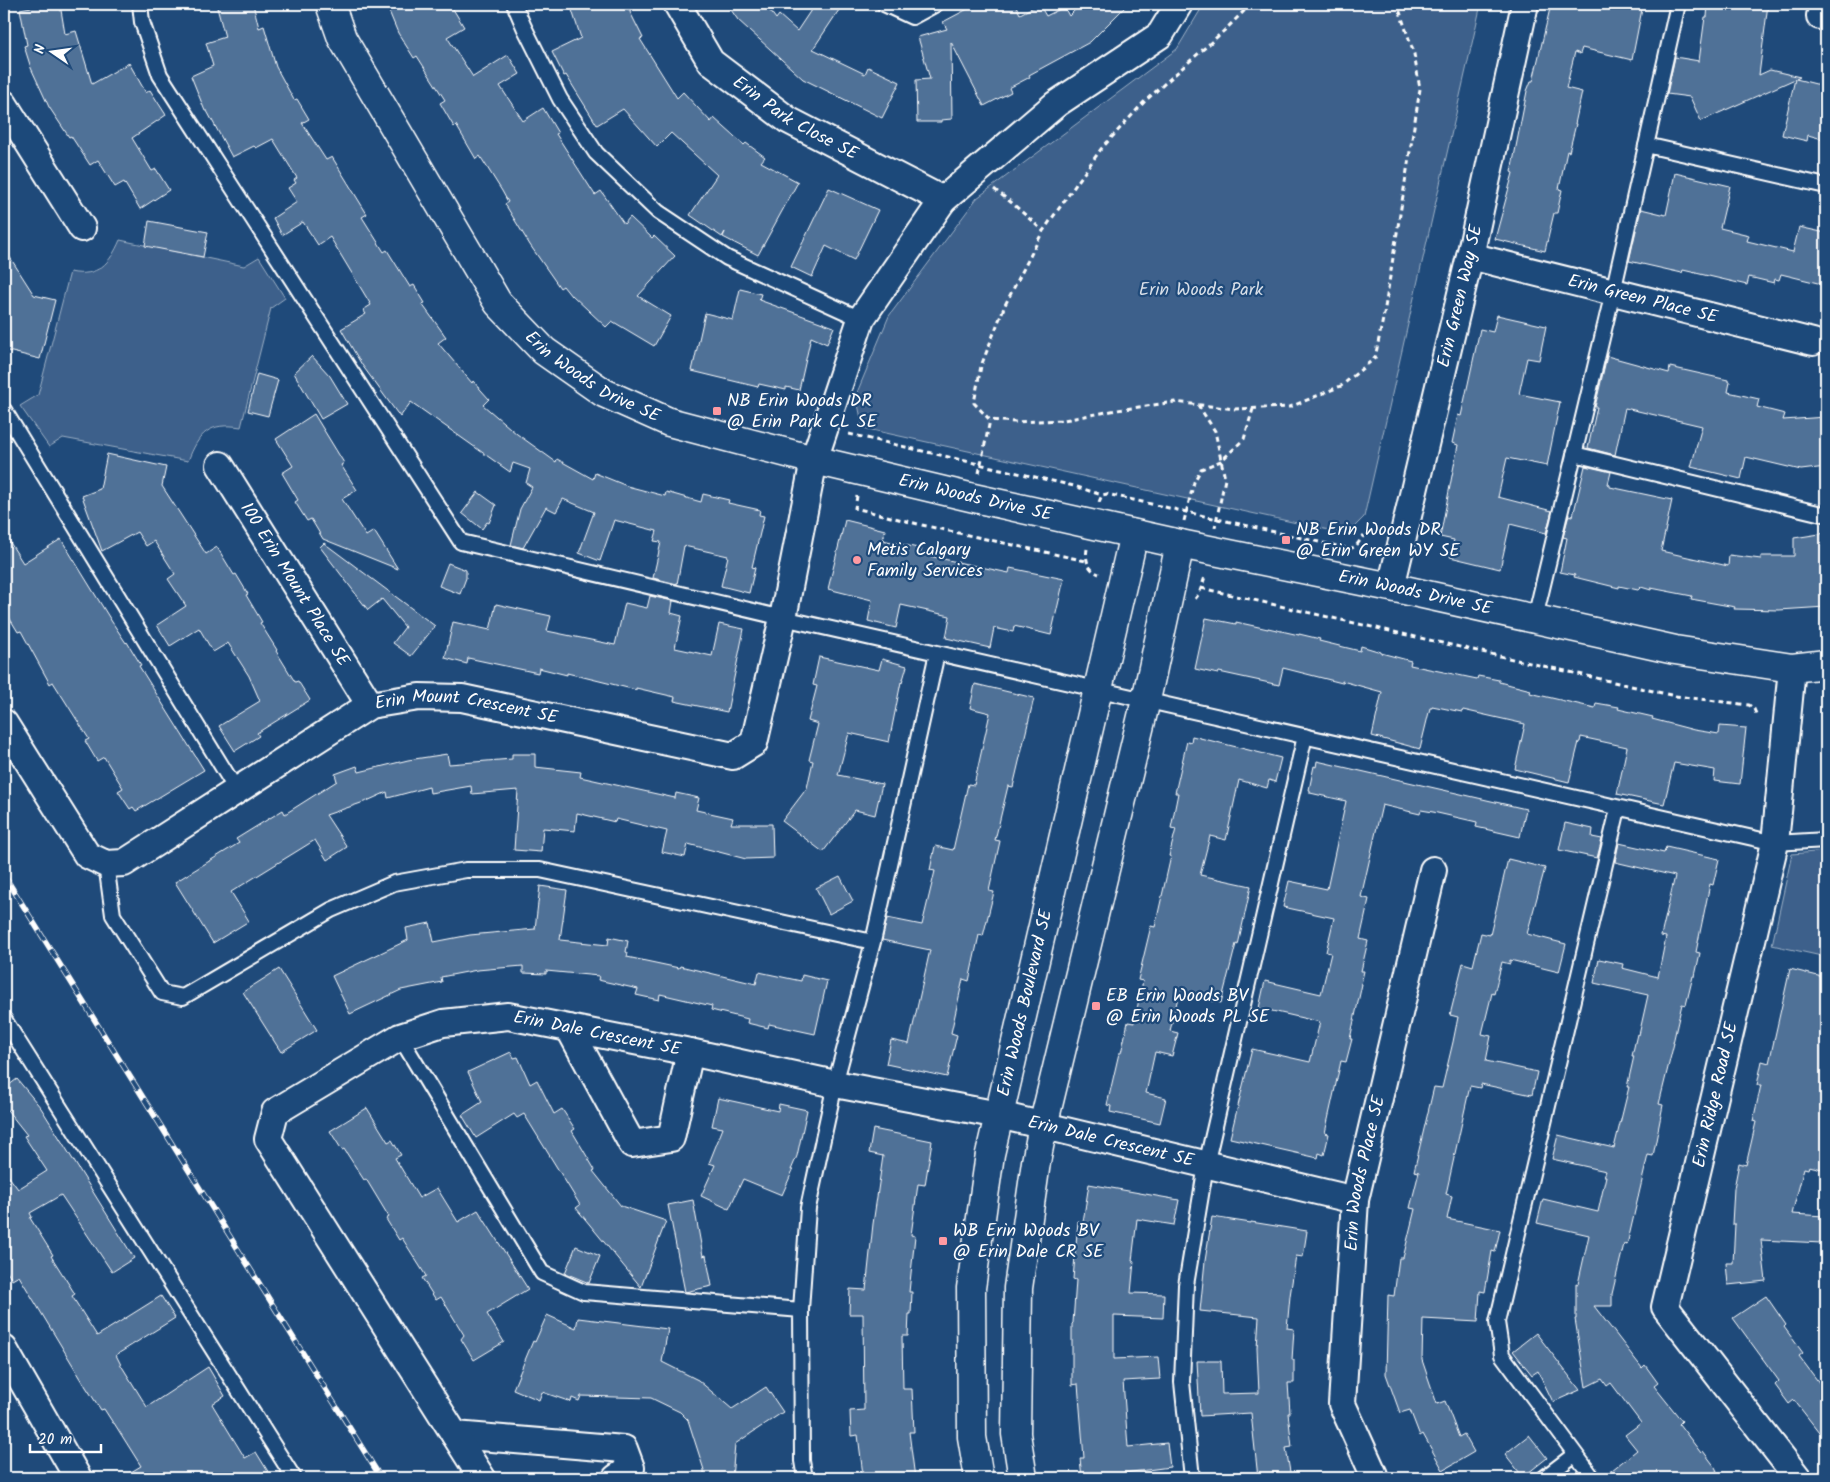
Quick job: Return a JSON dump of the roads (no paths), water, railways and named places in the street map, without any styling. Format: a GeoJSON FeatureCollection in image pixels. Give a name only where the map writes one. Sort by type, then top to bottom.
{"type":"FeatureCollection","features":[{"type":"Feature","properties":{"kind":"street","name":"Erin Woods Drive SE"},"geometry":{"type":"LineString","coordinates":[[330,4],[342,38],[498,303],[544,351],[604,393],[669,422],[814,460],[974,498],[1180,544],[1535,618],[1675,650],[1792,668],[1826,664]]}},
{"type":"Feature","properties":{"kind":"street","name":"Erin Park Close SE"},"geometry":{"type":"LineString","coordinates":[[677,4],[711,62],[788,120],[943,200]]}},
{"type":"Feature","properties":{"kind":"street"},"geometry":{"type":"LineString","coordinates":[[814,460],[862,319],[943,200],[1056,104],[1160,35],[1180,4]]}},
{"type":"Feature","properties":{"kind":"street","name":"Erin Green Way SE"},"geometry":{"type":"LineString","coordinates":[[1391,587],[1470,256],[1525,4]]}},
{"type":"Feature","properties":{"kind":"street"},"geometry":{"type":"LineString","coordinates":[[4,104],[82,228]]}},
{"type":"Feature","properties":{"kind":"street","name":"Erin Green Place SE"},"geometry":{"type":"LineString","coordinates":[[1470,256],[1814,342]]}},
{"type":"Feature","properties":{"kind":"street","name":"Erin Mount Crescent SE"},"geometry":{"type":"LineString","coordinates":[[106,864],[124,862],[370,705],[420,697],[462,698],[733,756],[754,743],[783,618],[814,460]]}},
{"type":"Feature","properties":{"kind":"street","name":"100 Erin Mount Place SE"},"geometry":{"type":"LineString","coordinates":[[220,465],[370,705]]}},
{"type":"Feature","properties":{"kind":"street","name":"Erin Woods Boulevard SE"},"geometry":{"type":"LineString","coordinates":[[979,1478],[972,1436],[971,1288],[990,1154],[1134,534]]}},
{"type":"Feature","properties":{"kind":"street"},"geometry":{"type":"LineString","coordinates":[[1023,1478],[1016,1434],[1018,1288],[1036,1162],[1043,1126],[1146,700],[1180,544]]}},
{"type":"Feature","properties":{"kind":"street","name":"Erin Ridge Road SE"},"geometry":{"type":"LineString","coordinates":[[1792,668],[1775,843],[1665,1306],[1798,1478]]}},
{"type":"Feature","properties":{"kind":"street"},"geometry":{"type":"LineString","coordinates":[[4,723],[87,855],[106,864]]}},
{"type":"Feature","properties":{"kind":"street","name":"Erin Woods Place SE"},"geometry":{"type":"LineString","coordinates":[[1374,1475],[1342,1404],[1355,1200],[1433,870]]}},
{"type":"Feature","properties":{"kind":"street","name":"Erin Dale Crescent SE"},"geometry":{"type":"LineString","coordinates":[[482,1478],[268,1139],[275,1112],[400,1037],[443,1023],[508,1016],[690,1052],[835,1084],[999,1115],[1355,1200]]}},
{"type":"Feature","properties":{"kind":"street"},"geometry":{"type":"LineString","coordinates":[[569,1028],[632,1144],[671,1138],[690,1052]]}},
{"type":"Feature","properties":{"kind":"street"},"geometry":{"type":"LineString","coordinates":[[4,1349],[78,1478]]}},
{"type":"Feature","properties":{"kind":"street"},"geometry":{"type":"LineString","coordinates":[[455,1435],[624,1449],[631,1468],[616,1478]]}},
{"type":"Feature","properties":{"kind":"lane"},"geometry":{"type":"LineString","coordinates":[[140,4],[142,22],[160,75],[461,542],[936,654],[1305,736],[1618,809],[1775,843],[1826,840]]}},
{"type":"Feature","properties":{"kind":"lane"},"geometry":{"type":"LineString","coordinates":[[514,4],[560,99],[596,153],[658,212],[727,258],[862,319]]}},
{"type":"Feature","properties":{"kind":"lane"},"geometry":{"type":"LineString","coordinates":[[884,4],[912,17],[936,4]]}},
{"type":"Feature","properties":{"kind":"lane"},"geometry":{"type":"LineString","coordinates":[[1535,618],[1613,292],[1678,4]]}},
{"type":"Feature","properties":{"kind":"lane"},"geometry":{"type":"LineString","coordinates":[[1646,145],[1826,186]]}},
{"type":"Feature","properties":{"kind":"lane"},"geometry":{"type":"LineString","coordinates":[[4,410],[237,791]]}},
{"type":"Feature","properties":{"kind":"lane"},"geometry":{"type":"LineString","coordinates":[[1574,454],[1822,514],[1826,512]]}},
{"type":"Feature","properties":{"kind":"lane"},"geometry":{"type":"LineString","coordinates":[[805,1478],[802,1460],[801,1310],[808,1208],[835,1084],[873,942],[936,654]]}},
{"type":"Feature","properties":{"kind":"lane"},"geometry":{"type":"LineString","coordinates":[[1192,1478],[1182,1382],[1186,1285],[1206,1165],[1305,736]]}},
{"type":"Feature","properties":{"kind":"lane"},"geometry":{"type":"LineString","coordinates":[[1593,1478],[1574,1455],[1502,1355],[1497,1322],[1618,809]]}},
{"type":"Feature","properties":{"kind":"lane"},"geometry":{"type":"LineString","coordinates":[[106,864],[113,915],[162,993],[183,997],[331,910],[394,883],[466,870],[540,870],[873,942]]}},
{"type":"Feature","properties":{"kind":"lane"},"geometry":{"type":"LineString","coordinates":[[4,1019],[294,1478]]}},
{"type":"Feature","properties":{"kind":"lane"},"geometry":{"type":"LineString","coordinates":[[400,1037],[542,1273],[584,1292],[801,1310]]}},
{"type":"Feature","properties":{"kind":"lane"},"geometry":{"type":"LineString","coordinates":[[1544,1478],[1574,1455]]}},
{"type":"Feature","properties":{"kind":"railway"},"geometry":{"type":"LineString","coordinates":[[4,875],[381,1478]]}},
{"type":"Feature","properties":{"kind":"place","name":"NB Erin Woods DR @ Erin Park CL SE"},"geometry":{"type":"Point","coordinates":[717,411]}},
{"type":"Feature","properties":{"kind":"place","name":"NB Erin Woods DR @ Erin Green WY SE"},"geometry":{"type":"Point","coordinates":[1286,540]}},
{"type":"Feature","properties":{"kind":"place","name":"Metis Calgary Family Services"},"geometry":{"type":"Point","coordinates":[857,560]}},
{"type":"Feature","properties":{"kind":"place","name":"EB Erin Woods BV @ Erin Woods PL SE"},"geometry":{"type":"Point","coordinates":[1096,1006]}},
{"type":"Feature","properties":{"kind":"place","name":"WB Erin Woods BV @ Erin Dale CR SE"},"geometry":{"type":"Point","coordinates":[943,1241]}},
{"type":"Feature","properties":{"kind":"park label","name":"Erin Woods Park"},"geometry":{"type":"Point","coordinates":[1201,290]}}]}
